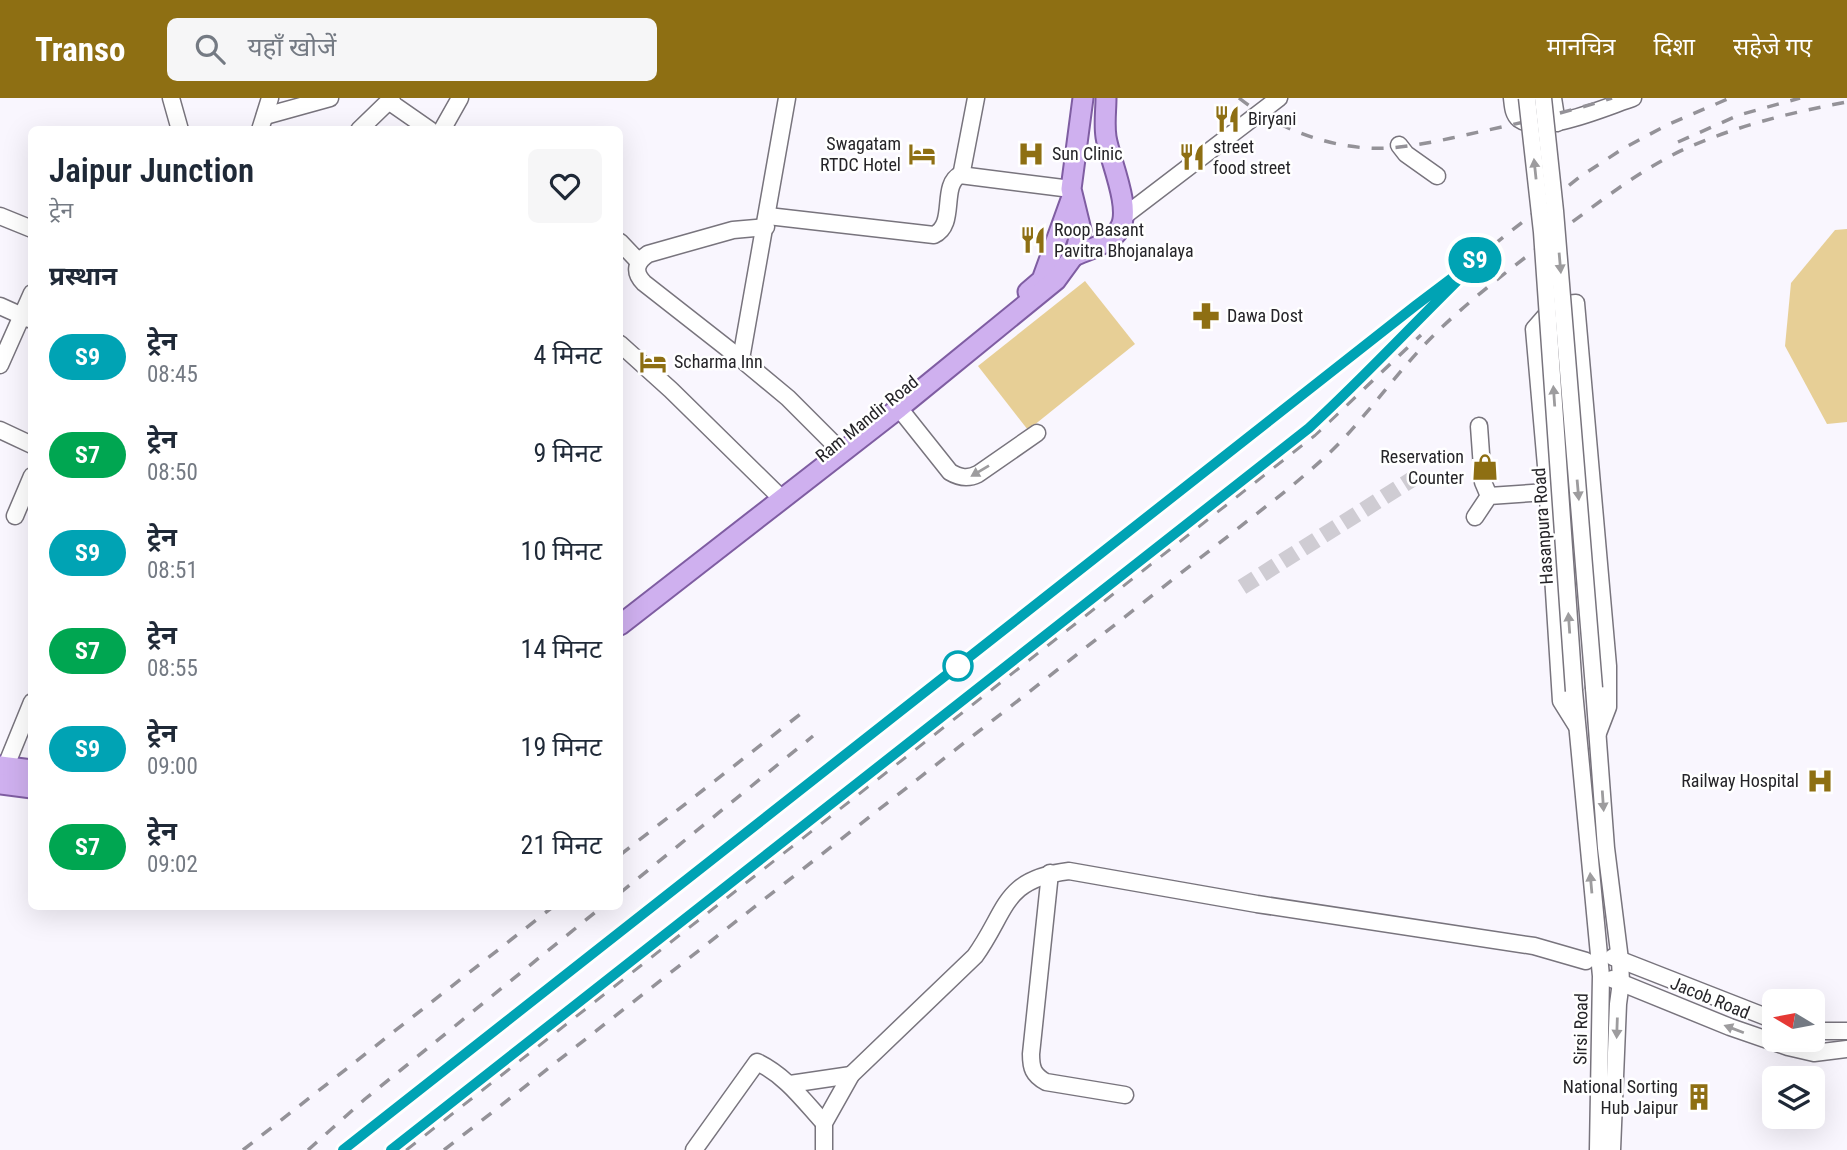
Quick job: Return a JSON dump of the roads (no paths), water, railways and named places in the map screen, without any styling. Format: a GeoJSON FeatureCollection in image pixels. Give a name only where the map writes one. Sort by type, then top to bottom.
{"type":"FeatureCollection","features":[{"type":"Feature","properties":{"kind":"main road"},"geometry":{"type":"LineString","coordinates":[[623,623],[899,408],[1056,280],[1073,256],[1081,230],[1073,199],[1083,98]]}},
{"type":"Feature","properties":{"kind":"main road"},"geometry":{"type":"LineString","coordinates":[[1073,256],[1100,246],[1110,239],[1120,228],[1123,218],[1121,196],[1105,135],[1106,98]]}},
{"type":"Feature","properties":{"kind":"main road","name":"Ram Mandir Road"},"geometry":{"type":"LineString","coordinates":[[623,610],[776,494],[1042,280],[1073,199]]}},
{"type":"Feature","properties":{"kind":"main road"},"geometry":{"type":"LineString","coordinates":[[1,774],[28,771]]}},
{"type":"Feature","properties":{"kind":"main road"},"geometry":{"type":"LineString","coordinates":[[1,774],[28,786]]}},
{"type":"Feature","properties":{"kind":"street"},"geometry":{"type":"LineString","coordinates":[[171,98],[179,126]]}},
{"type":"Feature","properties":{"kind":"street"},"geometry":{"type":"LineString","coordinates":[[262,123],[270,98]]}},
{"type":"Feature","properties":{"kind":"street"},"geometry":{"type":"LineString","coordinates":[[262,123],[330,98]]}},
{"type":"Feature","properties":{"kind":"street"},"geometry":{"type":"LineString","coordinates":[[363,126],[391,98],[394,105],[424,126]]}},
{"type":"Feature","properties":{"kind":"street"},"geometry":{"type":"LineString","coordinates":[[444,126],[460,98]]}},
{"type":"Feature","properties":{"kind":"street"},"geometry":{"type":"LineString","coordinates":[[741,359],[787,98]]}},
{"type":"Feature","properties":{"kind":"street"},"geometry":{"type":"LineString","coordinates":[[835,444],[788,398],[644,283],[637,273],[639,262],[648,254],[767,221],[934,235],[944,226],[952,183],[962,171],[976,98]]}},
{"type":"Feature","properties":{"kind":"street"},"geometry":{"type":"LineString","coordinates":[[1512,98],[1514,113],[1520,120],[1535,124],[1557,123],[1633,98]]}},
{"type":"Feature","properties":{"kind":"street","name":"Hasanpura Road"},"geometry":{"type":"LineString","coordinates":[[1527,98],[1542,232],[1592,956]]}},
{"type":"Feature","properties":{"kind":"street","name":"Sirsi Road"},"geometry":{"type":"LineString","coordinates":[[1543,98],[1555,211],[1606,848],[1620,960],[1612,1150]]}},
{"type":"Feature","properties":{"kind":"street"},"geometry":{"type":"LineString","coordinates":[[1553,98],[1557,123]]}},
{"type":"Feature","properties":{"kind":"street"},"geometry":{"type":"LineString","coordinates":[[1123,218],[1271,100]]}},
{"type":"Feature","properties":{"kind":"street"},"geometry":{"type":"LineString","coordinates":[[1399,145],[1406,154],[1437,176]]}},
{"type":"Feature","properties":{"kind":"street"},"geometry":{"type":"LineString","coordinates":[[960,175],[1073,199]]}},
{"type":"Feature","properties":{"kind":"street"},"geometry":{"type":"LineString","coordinates":[[0,216],[28,227]]}},
{"type":"Feature","properties":{"kind":"street"},"geometry":{"type":"LineString","coordinates":[[623,245],[639,262]]}},
{"type":"Feature","properties":{"kind":"street"},"geometry":{"type":"LineString","coordinates":[[1576,725],[1561,701],[1534,329],[1555,305],[1576,303],[1608,666],[1608,707],[1598,733]]}},
{"type":"Feature","properties":{"kind":"street"},"geometry":{"type":"LineString","coordinates":[[0,306],[27,318],[0,365]]}},
{"type":"Feature","properties":{"kind":"street"},"geometry":{"type":"LineString","coordinates":[[623,347],[671,390],[776,494]]}},
{"type":"Feature","properties":{"kind":"street"},"geometry":{"type":"LineString","coordinates":[[899,408],[950,472],[962,477],[978,474],[1037,433]]}},
{"type":"Feature","properties":{"kind":"street"},"geometry":{"type":"LineString","coordinates":[[1479,426],[1483,482],[1489,496]]}},
{"type":"Feature","properties":{"kind":"street"},"geometry":{"type":"LineString","coordinates":[[0,430],[28,443]]}},
{"type":"Feature","properties":{"kind":"street"},"geometry":{"type":"LineString","coordinates":[[15,516],[28,485]]}},
{"type":"Feature","properties":{"kind":"street"},"geometry":{"type":"LineString","coordinates":[[1489,496],[1547,492]]}},
{"type":"Feature","properties":{"kind":"street"},"geometry":{"type":"LineString","coordinates":[[1475,517],[1489,496]]}},
{"type":"Feature","properties":{"kind":"street"},"geometry":{"type":"LineString","coordinates":[[1,774],[28,711]]}},
{"type":"Feature","properties":{"kind":"street","name":"Jacob Road"},"geometry":{"type":"LineString","coordinates":[[1051,873],[1069,871],[1257,904],[1620,960],[1762,1015]]}},
{"type":"Feature","properties":{"kind":"street"},"geometry":{"type":"LineString","coordinates":[[824,1150],[824,1123],[851,1075],[975,956],[986,941],[1005,902],[1024,883],[1051,873],[1031,1054],[1032,1071],[1046,1082],[1125,1095]]}},
{"type":"Feature","properties":{"kind":"street"},"geometry":{"type":"LineString","coordinates":[[1592,956],[1601,976]]}},
{"type":"Feature","properties":{"kind":"street","name":"Sirsi Road"},"geometry":{"type":"LineString","coordinates":[[1598,1150],[1601,976]]}},
{"type":"Feature","properties":{"kind":"street","name":"Jacob Road"},"geometry":{"type":"LineString","coordinates":[[1601,976],[1788,1047],[1814,1053],[1847,1049]]}},
{"type":"Feature","properties":{"kind":"street"},"geometry":{"type":"LineString","coordinates":[[1825,1031],[1847,1031]]}},
{"type":"Feature","properties":{"kind":"street"},"geometry":{"type":"LineString","coordinates":[[694,1150],[757,1062],[773,1070],[790,1084],[824,1123]]}},
{"type":"Feature","properties":{"kind":"street"},"geometry":{"type":"LineString","coordinates":[[790,1084],[851,1075]]}},
{"type":"Feature","properties":{"kind":"tunnel"},"geometry":{"type":"LineString","coordinates":[[1242,587],[1414,478]]}},
{"type":"Feature","properties":{"kind":"railway"},"geometry":{"type":"LineString","coordinates":[[1239,98],[1290,129],[1329,142],[1368,148],[1400,147],[1438,141],[1612,98]]}},
{"type":"Feature","properties":{"kind":"railway"},"geometry":{"type":"LineString","coordinates":[[343,1150],[1581,176],[1624,148],[1667,125],[1730,98]]}},
{"type":"Feature","properties":{"kind":"railway"},"geometry":{"type":"LineString","coordinates":[[1678,142],[1739,115],[1800,98]]}},
{"type":"Feature","properties":{"kind":"railway"},"geometry":{"type":"LineString","coordinates":[[444,1150],[1287,490],[1339,443],[1413,357],[1451,318],[1560,231],[1638,175],[1689,147],[1767,120],[1847,102]]}},
{"type":"Feature","properties":{"kind":"railway"},"geometry":{"type":"LineString","coordinates":[[1368,371],[1441,296]]}},
{"type":"Feature","properties":{"kind":"railway"},"geometry":{"type":"LineString","coordinates":[[406,1150],[1315,435],[1421,335]]}},
{"type":"Feature","properties":{"kind":"railway"},"geometry":{"type":"LineString","coordinates":[[623,853],[803,712]]}},
{"type":"Feature","properties":{"kind":"railway"},"geometry":{"type":"LineString","coordinates":[[623,891],[813,736]]}},
{"type":"Feature","properties":{"kind":"railway"},"geometry":{"type":"LineString","coordinates":[[243,1150],[549,910]]}},
{"type":"Feature","properties":{"kind":"railway"},"geometry":{"type":"LineString","coordinates":[[308,1150],[365,1099],[598,910]]}},
{"type":"Feature","properties":{"kind":"railway"},"geometry":{"type":"LineString","coordinates":[[391,1150],[411,1134]]}},
{"type":"Feature","properties":{"kind":"train","name":"S9"},"geometry":{"type":"LineString","coordinates":[[343,1150],[1489,250],[1309,428],[391,1150]]}},
{"type":"Feature","properties":{"kind":"place","name":"Biryani"},"geometry":{"type":"Point","coordinates":[1227,119]}},
{"type":"Feature","properties":{"kind":"place","name":"Swagatam RTDC Hotel"},"geometry":{"type":"Point","coordinates":[922,154]}},
{"type":"Feature","properties":{"kind":"place","name":"Sun Clinic"},"geometry":{"type":"Point","coordinates":[1031,154]}},
{"type":"Feature","properties":{"kind":"place","name":"street food street"},"geometry":{"type":"Point","coordinates":[1192,157]}},
{"type":"Feature","properties":{"kind":"place","name":"Roop Basant Pavitra Bhojanalaya"},"geometry":{"type":"Point","coordinates":[1033,240]}},
{"type":"Feature","properties":{"kind":"place","name":"Dawa Dost"},"geometry":{"type":"Point","coordinates":[1206,316]}},
{"type":"Feature","properties":{"kind":"place","name":"Scharma Inn"},"geometry":{"type":"Point","coordinates":[653,362]}},
{"type":"Feature","properties":{"kind":"place","name":"Reservation Counter"},"geometry":{"type":"Point","coordinates":[1485,467]}},
{"type":"Feature","properties":{"kind":"place","name":"Railway Hospital"},"geometry":{"type":"Point","coordinates":[1820,781]}},
{"type":"Feature","properties":{"kind":"place","name":"National Sorting Hub Jaipur"},"geometry":{"type":"Point","coordinates":[1699,1097]}}]}
